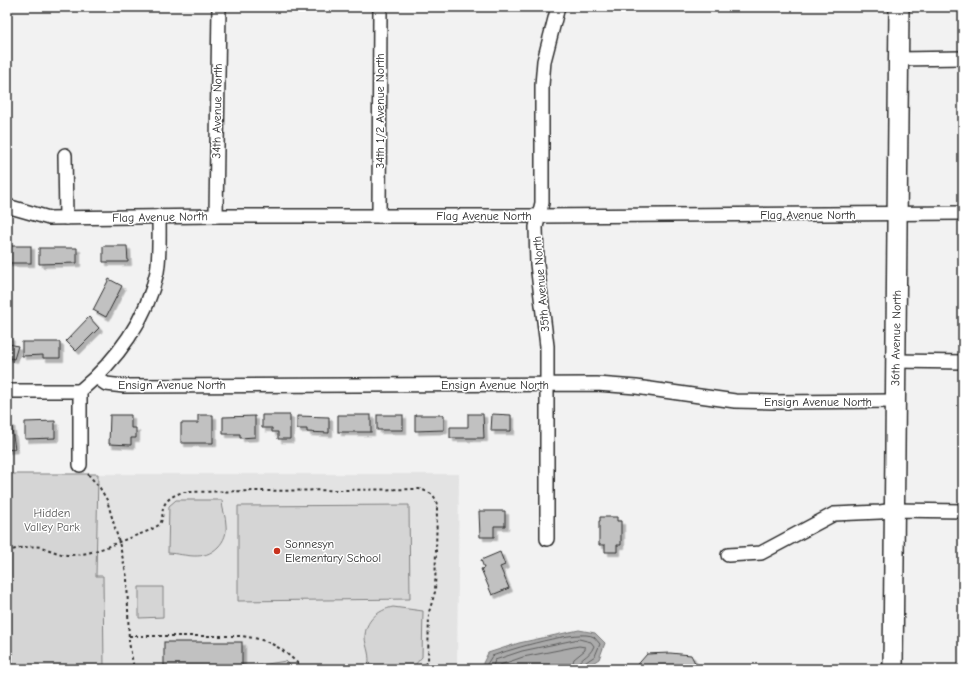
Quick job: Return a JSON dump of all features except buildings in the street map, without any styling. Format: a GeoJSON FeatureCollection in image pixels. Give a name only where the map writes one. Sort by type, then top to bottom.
{"type":"FeatureCollection","features":[{"type":"Feature","properties":{"kind":"street","name":"34th Avenue North"},"geometry":{"type":"LineString","coordinates":[[216,216],[219,7]]}},
{"type":"Feature","properties":{"kind":"street","name":"34th 1/2 Avenue North"},"geometry":{"type":"LineString","coordinates":[[379,216],[380,7]]}},
{"type":"Feature","properties":{"kind":"street","name":"35th Avenue North"},"geometry":{"type":"LineString","coordinates":[[547,539],[547,346],[537,264],[536,227],[540,216],[542,203],[542,85],[544,61],[558,7]]}},
{"type":"Feature","properties":{"kind":"street","name":"36th Avenue North"},"geometry":{"type":"LineString","coordinates":[[893,669],[899,7]]}},
{"type":"Feature","properties":{"kind":"street"},"geometry":{"type":"LineString","coordinates":[[899,59],[963,58]]}},
{"type":"Feature","properties":{"kind":"street"},"geometry":{"type":"LineString","coordinates":[[65,155],[66,218]]}},
{"type":"Feature","properties":{"kind":"street","name":"Flag Avenue North"},"geometry":{"type":"LineString","coordinates":[[7,206],[49,218],[159,216],[540,216],[963,213]]}},
{"type":"Feature","properties":{"kind":"street"},"geometry":{"type":"LineString","coordinates":[[7,391],[80,391],[96,377],[121,349],[137,324],[150,299],[157,270],[159,216]]}},
{"type":"Feature","properties":{"kind":"street"},"geometry":{"type":"LineString","coordinates":[[896,361],[963,362]]}},
{"type":"Feature","properties":{"kind":"street","name":"Ensign Avenue North"},"geometry":{"type":"LineString","coordinates":[[96,377],[106,384],[124,386],[597,384],[636,387],[735,401],[896,401]]}},
{"type":"Feature","properties":{"kind":"street"},"geometry":{"type":"LineString","coordinates":[[80,391],[80,465]]}},
{"type":"Feature","properties":{"kind":"street"},"geometry":{"type":"LineString","coordinates":[[728,555],[761,553],[834,514],[894,510],[963,511]]}},
{"type":"Feature","properties":{"kind":"path"},"geometry":{"type":"LineString","coordinates":[[80,465],[100,488],[113,515],[127,577],[129,636],[134,669]]}},
{"type":"Feature","properties":{"kind":"path"},"geometry":{"type":"LineString","coordinates":[[7,551],[39,547],[62,554],[72,555],[91,552],[144,533],[160,524],[163,508],[167,500],[183,492],[419,489],[434,495],[437,501],[435,592],[429,612],[428,662],[421,669]]}},
{"type":"Feature","properties":{"kind":"path"},"geometry":{"type":"LineString","coordinates":[[129,636],[241,636],[260,638],[276,645],[304,669]]}},
{"type":"Feature","properties":{"kind":"shaded area","name":"Sonnesyn Elementary School"},"geometry":{"type":"Polygon","coordinates":[[[98,474],[459,474],[457,669],[94,669],[98,474]]]}},
{"type":"Feature","properties":{"kind":"green space","name":"Hidden Valley Park"},"geometry":{"type":"Polygon","coordinates":[[[7,474],[98,474],[96,576],[103,576],[104,669],[7,669],[7,474]]]}},
{"type":"Feature","properties":{"kind":"green space"},"geometry":{"type":"Polygon","coordinates":[[[176,500],[222,500],[226,522],[225,534],[220,545],[212,552],[200,556],[168,553],[169,506],[176,500]]]}},
{"type":"Feature","properties":{"kind":"green space"},"geometry":{"type":"Polygon","coordinates":[[[409,505],[410,599],[238,601],[238,506],[409,505]]]}},
{"type":"Feature","properties":{"kind":"green space"},"geometry":{"type":"Polygon","coordinates":[[[139,587],[163,587],[163,617],[139,618],[139,587]]]}},
{"type":"Feature","properties":{"kind":"green space"},"geometry":{"type":"Polygon","coordinates":[[[393,607],[423,611],[422,657],[414,666],[369,665],[369,655],[365,637],[367,626],[373,617],[387,608],[393,607]]]}},
{"type":"Feature","properties":{"kind":"green space"},"geometry":{"type":"Polygon","coordinates":[[[286,661],[294,669],[256,669],[255,666],[286,661]]]}},
{"type":"Feature","properties":{"kind":"water"},"geometry":{"type":"Polygon","coordinates":[[[579,630],[595,633],[605,643],[599,659],[583,669],[483,669],[483,663],[488,653],[519,643],[579,630]]]}},
{"type":"Feature","properties":{"kind":"place","name":"Sonnesyn Elementary School"},"geometry":{"type":"Point","coordinates":[277,551]}}]}
